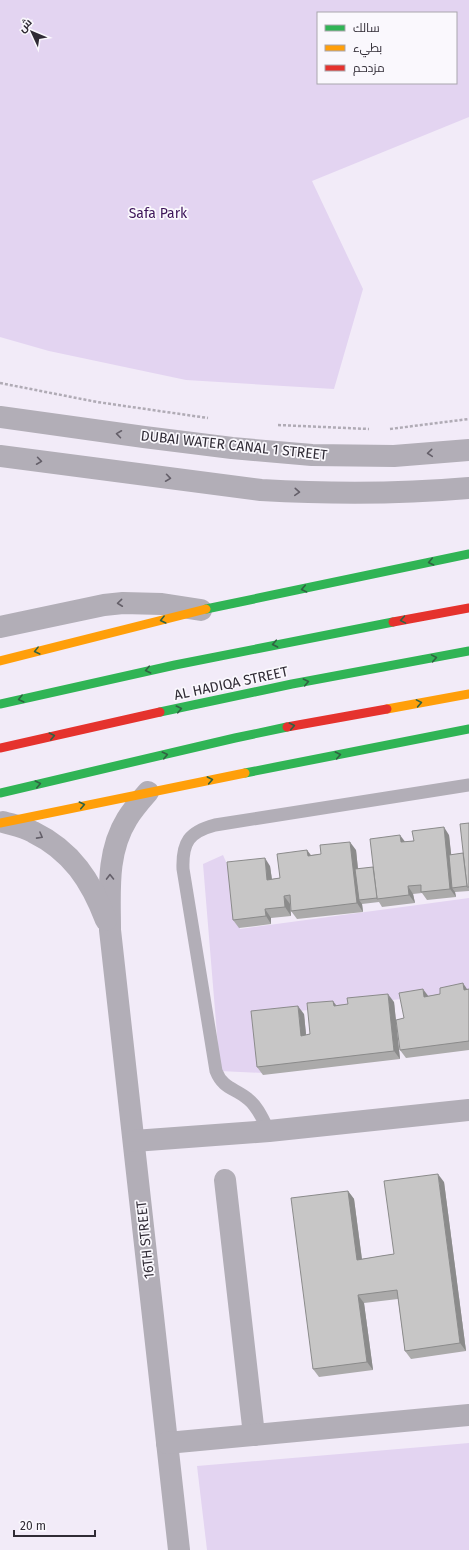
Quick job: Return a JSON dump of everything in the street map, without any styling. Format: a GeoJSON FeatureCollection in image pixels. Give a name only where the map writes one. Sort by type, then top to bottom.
{"type":"FeatureCollection","features":[{"type":"Feature","properties":{"kind":"main road"},"geometry":{"type":"LineString","coordinates":[[0,661],[201,610],[469,554]]}},
{"type":"Feature","properties":{"kind":"main road","name":"AL HADIQA STREET"},"geometry":{"type":"LineString","coordinates":[[0,704],[148,670],[277,643],[469,608]]}},
{"type":"Feature","properties":{"kind":"main road","name":"AL HADIQA STREET"},"geometry":{"type":"LineString","coordinates":[[0,748],[291,685],[469,651]]}},
{"type":"Feature","properties":{"kind":"main road"},"geometry":{"type":"LineString","coordinates":[[0,793],[235,738],[308,723],[469,694]]}},
{"type":"Feature","properties":{"kind":"main road"},"geometry":{"type":"LineString","coordinates":[[2,822],[469,729]]}},
{"type":"Feature","properties":{"kind":"street","name":"DUBAI WATER CANAL 1 STREET"},"geometry":{"type":"LineString","coordinates":[[0,417],[232,448],[312,455],[394,456],[469,450]]}},
{"type":"Feature","properties":{"kind":"street"},"geometry":{"type":"LineString","coordinates":[[0,456],[215,485],[289,492],[418,492],[469,488]]}},
{"type":"Feature","properties":{"kind":"street"},"geometry":{"type":"LineString","coordinates":[[0,627],[123,602],[162,604],[201,610]]}},
{"type":"Feature","properties":{"kind":"street","name":"16TH STREET"},"geometry":{"type":"LineString","coordinates":[[148,792],[127,818],[113,852],[110,870],[110,930],[179,1550]]}},
{"type":"Feature","properties":{"kind":"street","name":"16TH STREET"},"geometry":{"type":"LineString","coordinates":[[2,822],[31,831],[51,842],[71,859],[96,896],[110,930]]}},
{"type":"Feature","properties":{"kind":"street"},"geometry":{"type":"LineString","coordinates":[[134,1141],[269,1131],[469,1110]]}},
{"type":"Feature","properties":{"kind":"street"},"geometry":{"type":"LineString","coordinates":[[225,1180],[254,1435]]}},
{"type":"Feature","properties":{"kind":"street"},"geometry":{"type":"LineString","coordinates":[[167,1443],[469,1415]]}},
{"type":"Feature","properties":{"kind":"lane"},"geometry":{"type":"LineString","coordinates":[[269,1131],[255,1106],[240,1094],[224,1085],[219,1079],[216,1071],[183,869],[183,854],[188,840],[200,829],[215,824],[469,785]]}},
{"type":"Feature","properties":{"kind":"path"},"geometry":{"type":"LineString","coordinates":[[0,383],[97,402],[212,418]]}},
{"type":"Feature","properties":{"kind":"path"},"geometry":{"type":"LineString","coordinates":[[388,429],[469,419]]}},
{"type":"Feature","properties":{"kind":"path"},"geometry":{"type":"LineString","coordinates":[[273,425],[372,429]]}},
{"type":"Feature","properties":{"kind":"green space","name":"Safa Park"},"geometry":{"type":"Polygon","coordinates":[[[0,0],[469,0],[469,117],[312,181],[363,289],[334,389],[186,380],[49,351],[0,337],[0,0]]]}},
{"type":"Feature","properties":{"kind":"green space"},"geometry":{"type":"Polygon","coordinates":[[[223,855],[230,871],[240,929],[469,898],[469,991],[257,1016],[263,1073],[220,1071],[203,864],[223,855]]]}},
{"type":"Feature","properties":{"kind":"green space"},"geometry":{"type":"Polygon","coordinates":[[[469,1443],[469,1550],[207,1550],[197,1466],[469,1443]]]}},
{"type":"Feature","properties":{"kind":"building"},"geometry":{"type":"Polygon","coordinates":[[[469,823],[469,887],[467,887],[460,824],[469,823]]]}},
{"type":"Feature","properties":{"kind":"building"},"geometry":{"type":"Polygon","coordinates":[[[444,827],[450,889],[421,892],[421,885],[408,886],[409,895],[377,899],[370,839],[400,835],[401,842],[414,841],[412,831],[444,827]]]}},
{"type":"Feature","properties":{"kind":"building"},"geometry":{"type":"Polygon","coordinates":[[[350,842],[357,903],[291,911],[290,895],[284,896],[285,907],[265,909],[266,916],[233,920],[227,862],[265,858],[267,880],[280,878],[277,854],[307,850],[308,856],[321,854],[320,845],[350,842]]]}},
{"type":"Feature","properties":{"kind":"building"},"geometry":{"type":"Polygon","coordinates":[[[463,853],[467,886],[452,888],[449,855],[463,853]]]}},
{"type":"Feature","properties":{"kind":"building"},"geometry":{"type":"Polygon","coordinates":[[[373,867],[377,898],[359,900],[355,869],[373,867]]]}},
{"type":"Feature","properties":{"kind":"building"},"geometry":{"type":"Polygon","coordinates":[[[463,983],[464,990],[469,989],[469,1041],[400,1050],[396,1020],[404,1018],[399,993],[423,989],[424,997],[440,994],[440,988],[463,983]]]}},
{"type":"Feature","properties":{"kind":"building"},"geometry":{"type":"Polygon","coordinates":[[[388,994],[394,1051],[257,1067],[251,1011],[298,1006],[301,1036],[310,1034],[307,1003],[333,1001],[334,1006],[348,1004],[347,998],[388,994]]]}},
{"type":"Feature","properties":{"kind":"building"},"geometry":{"type":"Polygon","coordinates":[[[438,1174],[460,1343],[405,1351],[397,1290],[358,1295],[367,1362],[313,1369],[291,1198],[348,1191],[357,1260],[394,1254],[384,1181],[438,1174]]]}},
{"type":"Feature","properties":{"kind":"traffic: fast"},"geometry":{"type":"LineString","coordinates":[[206,609],[469,554]]}},
{"type":"Feature","properties":{"kind":"traffic: fast"},"geometry":{"type":"LineString","coordinates":[[0,704],[175,665],[393,622]]}},
{"type":"Feature","properties":{"kind":"traffic: fast"},"geometry":{"type":"LineString","coordinates":[[160,712],[292,684],[469,651]]}},
{"type":"Feature","properties":{"kind":"traffic: fast"},"geometry":{"type":"LineString","coordinates":[[0,793],[287,727]]}},
{"type":"Feature","properties":{"kind":"traffic: fast"},"geometry":{"type":"LineString","coordinates":[[245,773],[469,729]]}},
{"type":"Feature","properties":{"kind":"traffic: slow"},"geometry":{"type":"LineString","coordinates":[[0,661],[206,609]]}},
{"type":"Feature","properties":{"kind":"traffic: slow"},"geometry":{"type":"LineString","coordinates":[[387,709],[469,694]]}},
{"type":"Feature","properties":{"kind":"traffic: slow"},"geometry":{"type":"LineString","coordinates":[[0,823],[245,773]]}},
{"type":"Feature","properties":{"kind":"traffic: jam"},"geometry":{"type":"LineString","coordinates":[[393,622],[469,608]]}},
{"type":"Feature","properties":{"kind":"traffic: jam"},"geometry":{"type":"LineString","coordinates":[[287,727],[387,709]]}},
{"type":"Feature","properties":{"kind":"traffic: jam"},"geometry":{"type":"LineString","coordinates":[[0,748],[160,712]]}}]}
